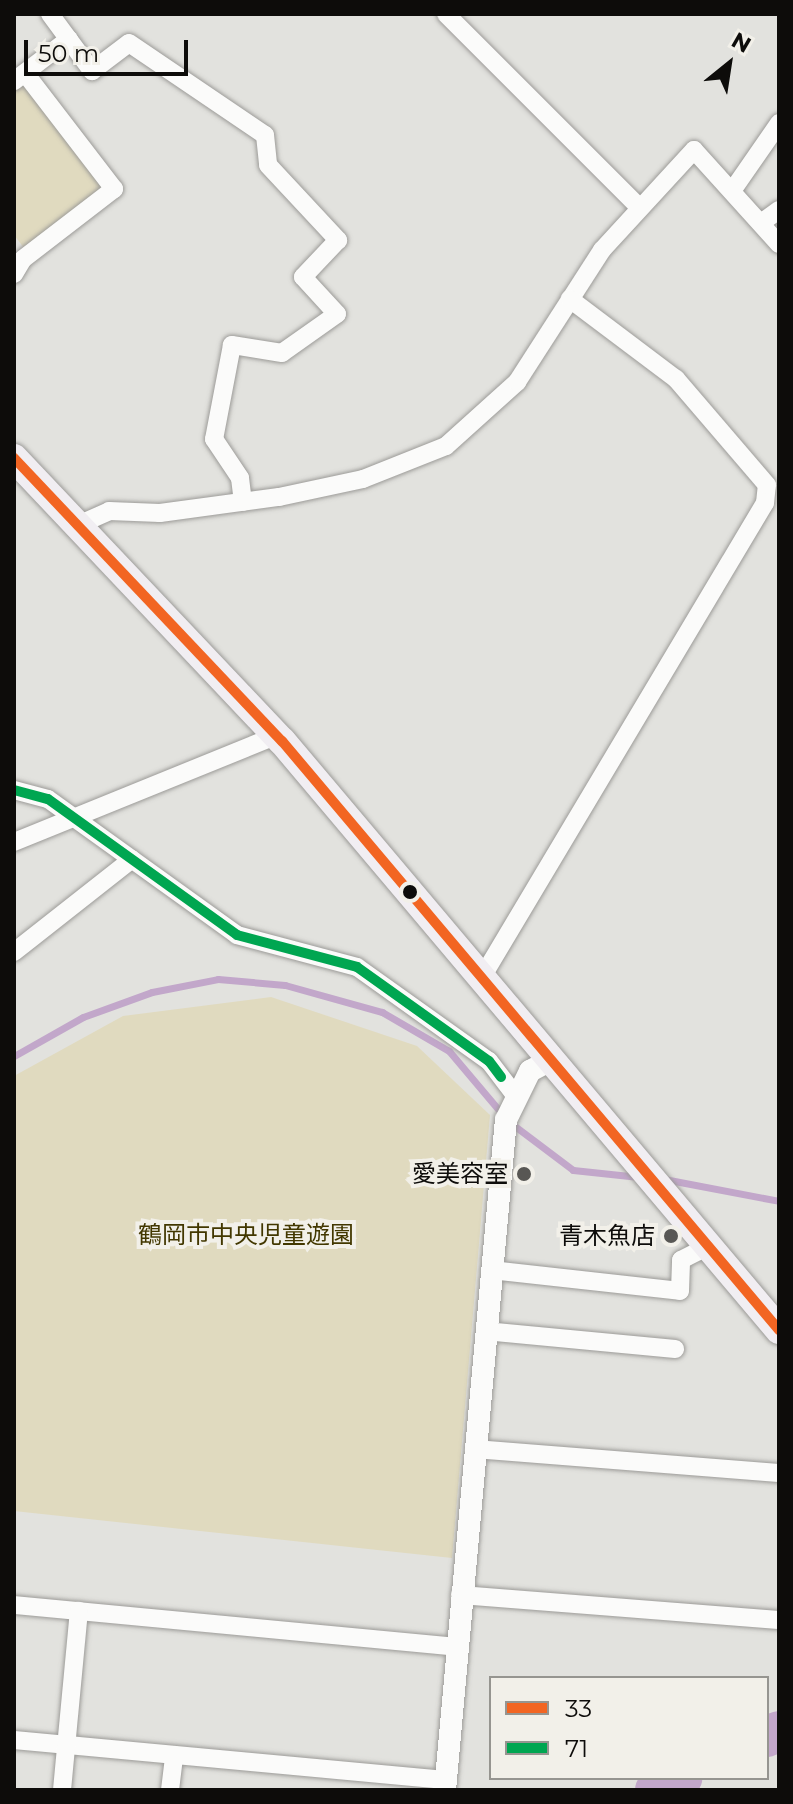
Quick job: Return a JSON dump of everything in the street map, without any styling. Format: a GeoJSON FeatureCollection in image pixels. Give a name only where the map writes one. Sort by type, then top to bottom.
{"type":"FeatureCollection","features":[{"type":"Feature","properties":{"kind":"main road"},"geometry":{"type":"LineString","coordinates":[[14,458],[277,735],[779,1330]]}},
{"type":"Feature","properties":{"kind":"street"},"geometry":{"type":"LineString","coordinates":[[50,14],[92,71],[129,43],[265,135],[268,165],[338,240],[303,277],[337,314],[282,353],[232,345],[214,439],[240,478],[243,502]]}},
{"type":"Feature","properties":{"kind":"street"},"geometry":{"type":"LineString","coordinates":[[446,14],[640,208]]}},
{"type":"Feature","properties":{"kind":"street"},"geometry":{"type":"LineString","coordinates":[[17,260],[114,189],[19,77],[69,39]]}},
{"type":"Feature","properties":{"kind":"street"},"geometry":{"type":"LineString","coordinates":[[732,191],[779,123]]}},
{"type":"Feature","properties":{"kind":"street"},"geometry":{"type":"LineString","coordinates":[[78,525],[109,511],[160,513],[243,502],[363,479],[446,446],[517,382],[602,250],[694,150],[779,244]]}},
{"type":"Feature","properties":{"kind":"street"},"geometry":{"type":"LineString","coordinates":[[761,223],[779,210]]}},
{"type":"Feature","properties":{"kind":"street"},"geometry":{"type":"LineString","coordinates":[[481,979],[765,503],[767,485],[676,379],[570,299]]}},
{"type":"Feature","properties":{"kind":"street"},"geometry":{"type":"LineString","coordinates":[[14,842],[277,735]]}},
{"type":"Feature","properties":{"kind":"street"},"geometry":{"type":"LineString","coordinates":[[14,790],[48,799],[237,935],[357,967],[489,1061],[515,1095]]}},
{"type":"Feature","properties":{"kind":"street"},"geometry":{"type":"LineString","coordinates":[[14,952],[132,859]]}},
{"type":"Feature","properties":{"kind":"street"},"geometry":{"type":"LineString","coordinates":[[14,1740],[446,1778],[460,1595],[506,1120],[515,1095],[530,1071],[553,1059]]}},
{"type":"Feature","properties":{"kind":"street"},"geometry":{"type":"LineString","coordinates":[[491,1270],[680,1291],[681,1260],[709,1246]]}},
{"type":"Feature","properties":{"kind":"street"},"geometry":{"type":"LineString","coordinates":[[485,1331],[675,1349]]}},
{"type":"Feature","properties":{"kind":"street"},"geometry":{"type":"LineString","coordinates":[[474,1449],[779,1473]]}},
{"type":"Feature","properties":{"kind":"street"},"geometry":{"type":"LineString","coordinates":[[460,1595],[779,1620]]}},
{"type":"Feature","properties":{"kind":"street"},"geometry":{"type":"LineString","coordinates":[[14,1605],[456,1647]]}},
{"type":"Feature","properties":{"kind":"street"},"geometry":{"type":"LineString","coordinates":[[62,1790],[79,1611]]}},
{"type":"Feature","properties":{"kind":"street"},"geometry":{"type":"LineString","coordinates":[[170,1790],[174,1755]]}},
{"type":"Feature","properties":{"kind":"green space"},"geometry":{"type":"Polygon","coordinates":[[[22,81],[106,188],[24,248],[14,235],[14,87],[22,81]]]}},
{"type":"Feature","properties":{"kind":"green space","name":"鶴岡市中央児童遊園"},"geometry":{"type":"Polygon","coordinates":[[[271,997],[417,1046],[490,1115],[452,1558],[14,1511],[14,1076],[123,1016],[271,997]]]}},
{"type":"Feature","properties":{"kind":"waterway"},"geometry":{"type":"LineString","coordinates":[[14,1056],[83,1017],[152,992],[218,979],[285,985],[382,1012],[449,1051],[503,1115]]}},
{"type":"Feature","properties":{"kind":"waterway"},"geometry":{"type":"LineString","coordinates":[[512,1124],[573,1170],[639,1177]]}},
{"type":"Feature","properties":{"kind":"waterway"},"geometry":{"type":"LineString","coordinates":[[664,1179],[779,1201]]}},
{"type":"Feature","properties":{"kind":"waterway"},"geometry":{"type":"LineString","coordinates":[[769,1736],[779,1731]]}},
{"type":"Feature","properties":{"kind":"waterway"},"geometry":{"type":"LineString","coordinates":[[655,1790],[678,1780]]}},
{"type":"Feature","properties":{"kind":"transit line","name":"33"},"geometry":{"type":"LineString","coordinates":[[14,458],[282,741],[779,1330]]}},
{"type":"Feature","properties":{"kind":"transit line","name":"71"},"geometry":{"type":"LineString","coordinates":[[14,790],[48,799],[237,935],[357,967],[489,1061],[501,1077]]}},
{"type":"Feature","properties":{"kind":"place","name":"愛美容室"},"geometry":{"type":"Point","coordinates":[524,1174]}},
{"type":"Feature","properties":{"kind":"place","name":"青木魚店"},"geometry":{"type":"Point","coordinates":[671,1236]}}]}
